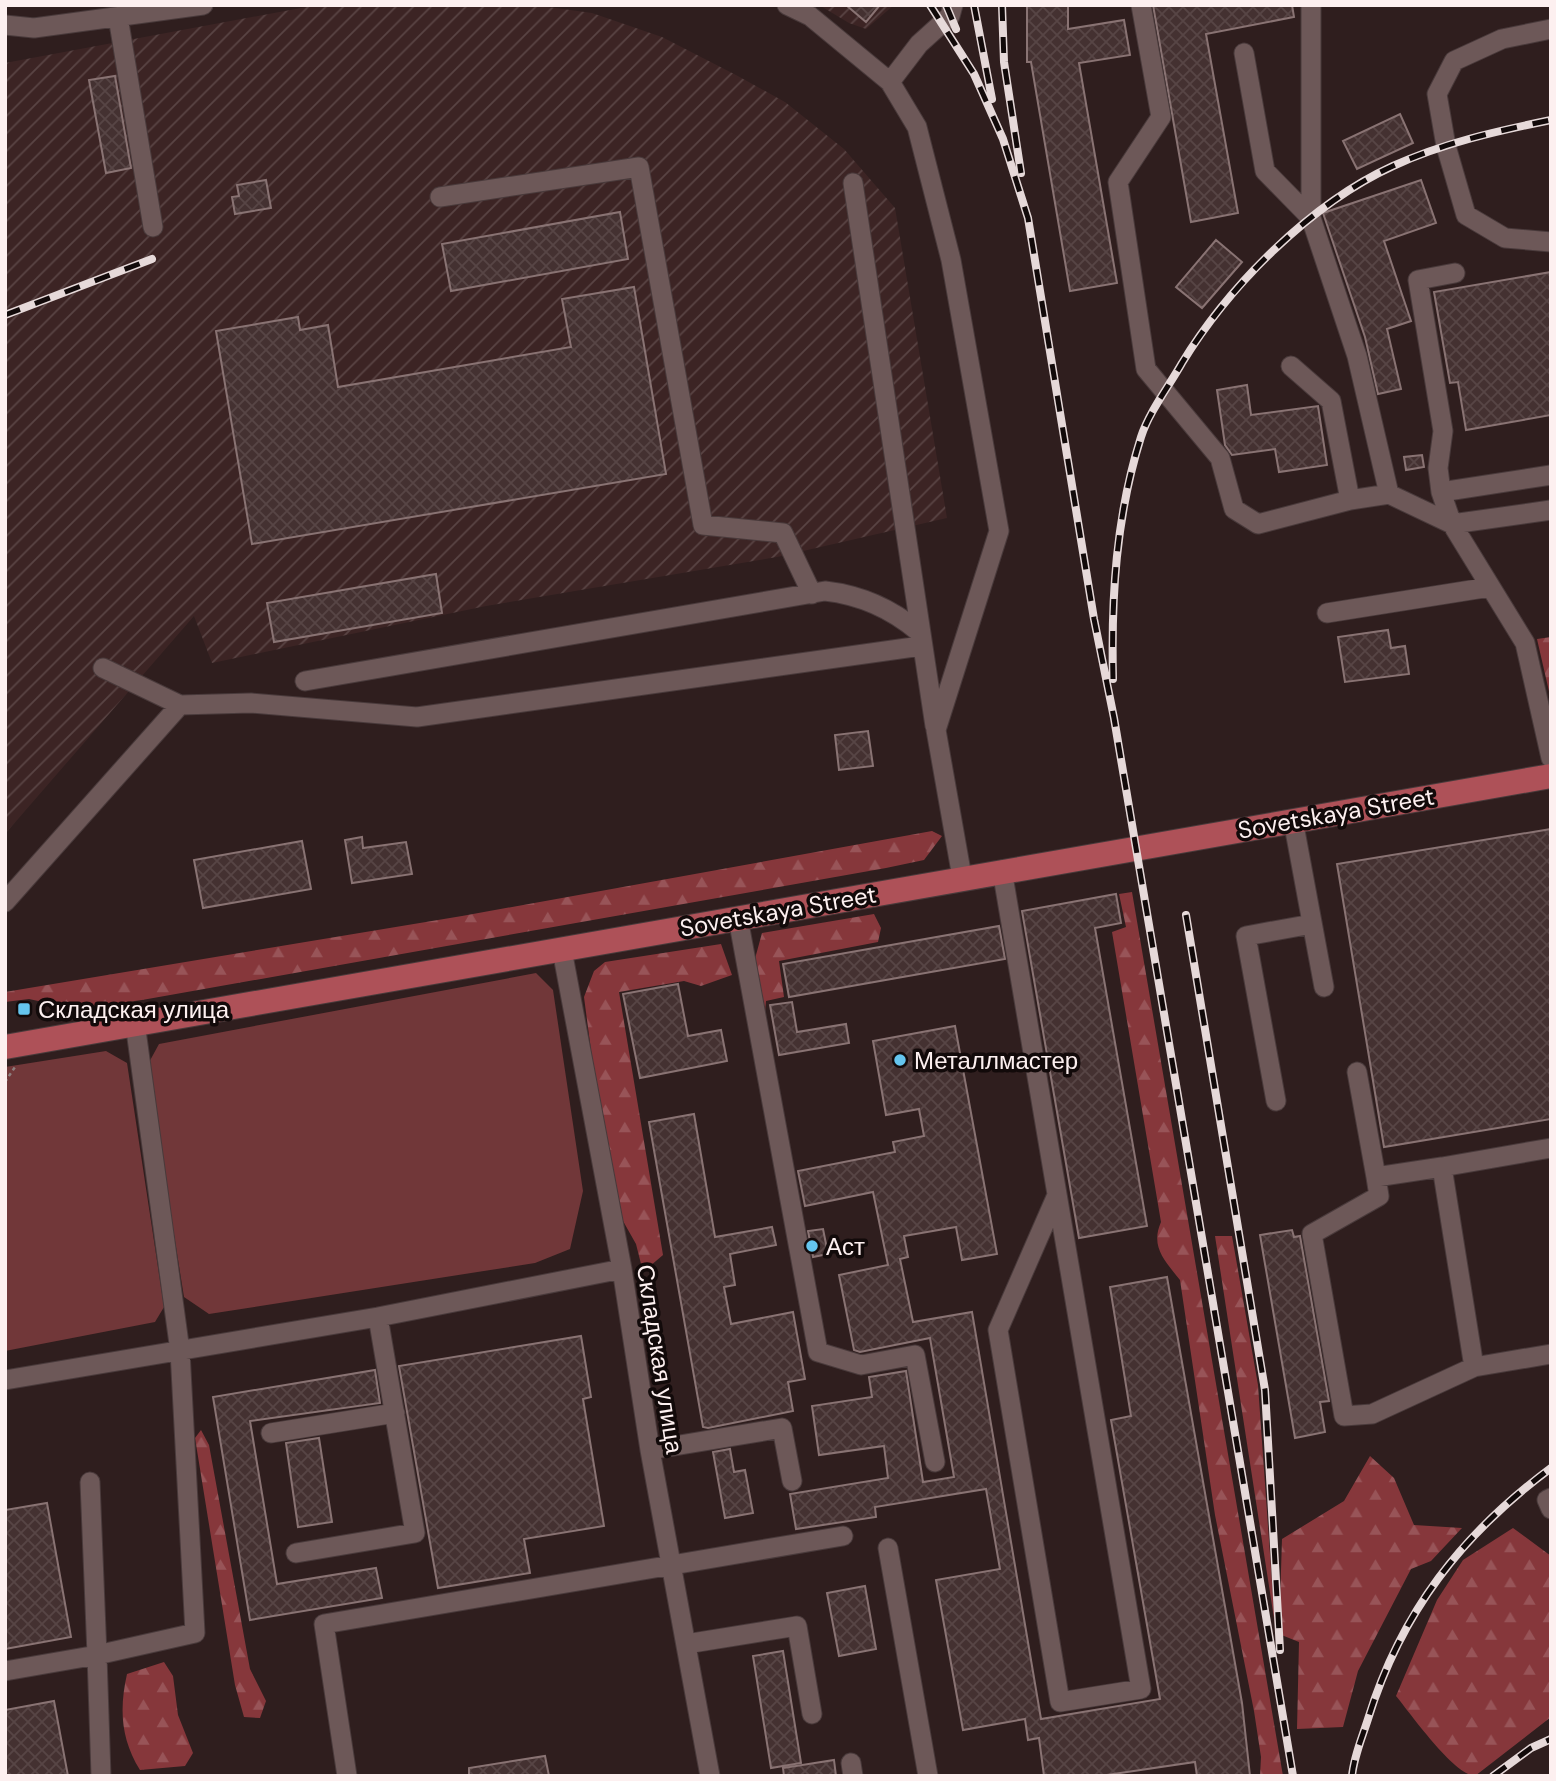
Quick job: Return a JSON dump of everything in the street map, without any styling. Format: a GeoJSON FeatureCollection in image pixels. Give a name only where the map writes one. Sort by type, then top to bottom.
{"type":"FeatureCollection","features":[{"type":"Feature","properties":{"kind":"main road","name":"Sovetskaya Street"},"geometry":{"type":"LineString","coordinates":[[12,1054],[135,1023],[1551,776]]}},
{"type":"Feature","properties":{"kind":"street"},"geometry":{"type":"LineString","coordinates":[[5,25],[34,28],[203,5]]}},
{"type":"Feature","properties":{"kind":"street"},"geometry":{"type":"LineString","coordinates":[[787,5],[810,16],[890,82],[917,127],[951,260],[999,531],[936,730]]}},
{"type":"Feature","properties":{"kind":"street"},"geometry":{"type":"LineString","coordinates":[[890,82],[919,44],[950,16],[953,5]]}},
{"type":"Feature","properties":{"kind":"street"},"geometry":{"type":"LineString","coordinates":[[1141,5],[1161,117],[1118,182],[1146,369],[1220,458],[1234,509],[1258,524],[1350,500],[1390,494],[1452,524],[1551,510]]}},
{"type":"Feature","properties":{"kind":"street"},"geometry":{"type":"LineString","coordinates":[[1311,5],[1311,218],[1357,356],[1390,494]]}},
{"type":"Feature","properties":{"kind":"street"},"geometry":{"type":"LineString","coordinates":[[118,17],[153,227]]}},
{"type":"Feature","properties":{"kind":"street"},"geometry":{"type":"LineString","coordinates":[[1551,29],[1502,39],[1454,61],[1437,94],[1446,146],[1466,215],[1505,238],[1551,242]]}},
{"type":"Feature","properties":{"kind":"street"},"geometry":{"type":"LineString","coordinates":[[1244,53],[1265,171],[1311,218]]}},
{"type":"Feature","properties":{"kind":"street"},"geometry":{"type":"LineString","coordinates":[[440,197],[639,167],[703,525],[783,533],[812,594]]}},
{"type":"Feature","properties":{"kind":"street"},"geometry":{"type":"LineString","coordinates":[[853,183],[920,639],[962,877]]}},
{"type":"Feature","properties":{"kind":"street"},"geometry":{"type":"LineString","coordinates":[[1455,274],[1418,280],[1443,431],[1438,468],[1441,492],[1452,524],[1525,643],[1551,758]]}},
{"type":"Feature","properties":{"kind":"street"},"geometry":{"type":"LineString","coordinates":[[1291,366],[1331,401],[1350,500]]}},
{"type":"Feature","properties":{"kind":"street"},"geometry":{"type":"LineString","coordinates":[[1441,492],[1551,475]]}},
{"type":"Feature","properties":{"kind":"street"},"geometry":{"type":"LineString","coordinates":[[1327,613],[1490,587]]}},
{"type":"Feature","properties":{"kind":"street"},"geometry":{"type":"LineString","coordinates":[[305,681],[812,594],[847,594],[879,605],[920,639]]}},
{"type":"Feature","properties":{"kind":"street"},"geometry":{"type":"LineString","coordinates":[[103,667],[180,705],[251,703],[417,718],[920,639]]}},
{"type":"Feature","properties":{"kind":"street"},"geometry":{"type":"LineString","coordinates":[[5,902],[180,705]]}},
{"type":"Feature","properties":{"kind":"street"},"geometry":{"type":"LineString","coordinates":[[1293,820],[1324,986]]}},
{"type":"Feature","properties":{"kind":"street"},"geometry":{"type":"LineString","coordinates":[[1002,870],[1141,1689],[1060,1702],[998,1330],[1057,1195]]}},
{"type":"Feature","properties":{"kind":"street"},"geometry":{"type":"LineString","coordinates":[[738,918],[818,1352],[861,1365],[915,1355],[935,1462]]}},
{"type":"Feature","properties":{"kind":"street"},"geometry":{"type":"LineString","coordinates":[[1276,1101],[1246,936],[1312,924]]}},
{"type":"Feature","properties":{"kind":"street","name":"Складская улица"},"geometry":{"type":"LineString","coordinates":[[562,950],[622,1269],[650,1450],[710,1776]]}},
{"type":"Feature","properties":{"kind":"street"},"geometry":{"type":"LineString","coordinates":[[5,1671],[97,1655],[195,1633],[180,1351],[135,1023]]}},
{"type":"Feature","properties":{"kind":"street"},"geometry":{"type":"LineString","coordinates":[[1357,1072],[1379,1196],[1312,1234],[1344,1416],[1372,1414],[1474,1367],[1551,1354]]}},
{"type":"Feature","properties":{"kind":"street"},"geometry":{"type":"LineString","coordinates":[[1376,1177],[1551,1148]]}},
{"type":"Feature","properties":{"kind":"street"},"geometry":{"type":"LineString","coordinates":[[1442,1167],[1474,1367]]}},
{"type":"Feature","properties":{"kind":"street"},"geometry":{"type":"LineString","coordinates":[[5,1380],[378,1317],[622,1269]]}},
{"type":"Feature","properties":{"kind":"street"},"geometry":{"type":"LineString","coordinates":[[296,1553],[415,1533],[378,1317]]}},
{"type":"Feature","properties":{"kind":"street"},"geometry":{"type":"LineString","coordinates":[[271,1433],[394,1413]]}},
{"type":"Feature","properties":{"kind":"street"},"geometry":{"type":"LineString","coordinates":[[650,1450],[782,1428],[792,1481]]}},
{"type":"Feature","properties":{"kind":"street"},"geometry":{"type":"LineString","coordinates":[[90,1482],[102,1776]]}},
{"type":"Feature","properties":{"kind":"street"},"geometry":{"type":"LineString","coordinates":[[1551,1498],[1547,1500],[1551,1509]]}},
{"type":"Feature","properties":{"kind":"street"},"geometry":{"type":"LineString","coordinates":[[347,1776],[324,1624],[843,1536]]}},
{"type":"Feature","properties":{"kind":"street"},"geometry":{"type":"LineString","coordinates":[[888,1548],[928,1776]]}},
{"type":"Feature","properties":{"kind":"street"},"geometry":{"type":"LineString","coordinates":[[686,1644],[797,1626],[811,1714]]}},
{"type":"Feature","properties":{"kind":"path"},"geometry":{"type":"LineString","coordinates":[[5,1082],[12,1054]]}},
{"type":"Feature","properties":{"kind":"shaded area"},"geometry":{"type":"Polygon","coordinates":[[[317,5],[534,5],[592,13],[662,37],[736,75],[785,102],[844,149],[895,208],[947,518],[777,557],[486,606],[212,663],[194,616],[5,834],[5,63],[317,5]]]}},
{"type":"Feature","properties":{"kind":"shaded area"},"geometry":{"type":"Polygon","coordinates":[[[819,5],[894,5],[866,29],[849,23],[819,5]]]}},
{"type":"Feature","properties":{"kind":"shaded area"},"geometry":{"type":"Polygon","coordinates":[[[536,973],[553,990],[583,1191],[570,1249],[535,1263],[209,1314],[184,1297],[147,1066],[159,1044],[536,973]]]}},
{"type":"Feature","properties":{"kind":"shaded area"},"geometry":{"type":"Polygon","coordinates":[[[106,1051],[127,1063],[164,1307],[155,1322],[5,1351],[5,1067],[106,1051]]]}},
{"type":"Feature","properties":{"kind":"green space"},"geometry":{"type":"Polygon","coordinates":[[[1551,637],[1551,700],[1537,639],[1551,637]]]}},
{"type":"Feature","properties":{"kind":"green space"},"geometry":{"type":"Polygon","coordinates":[[[932,831],[942,836],[924,860],[886,868],[142,1000],[75,1009],[29,999],[5,1002],[5,992],[462,916],[932,831]]]}},
{"type":"Feature","properties":{"kind":"green space"},"geometry":{"type":"Polygon","coordinates":[[[1132,892],[1283,1776],[1260,1776],[1261,1757],[1254,1711],[1215,1515],[1180,1280],[1164,1260],[1158,1246],[1161,1222],[1112,932],[1126,927],[1119,894],[1132,892]]]}},
{"type":"Feature","properties":{"kind":"green space"},"geometry":{"type":"Polygon","coordinates":[[[874,914],[881,928],[878,942],[779,961],[784,997],[766,1001],[765,1012],[753,966],[762,933],[874,914]]]}},
{"type":"Feature","properties":{"kind":"green space"},"geometry":{"type":"Polygon","coordinates":[[[721,944],[732,975],[701,986],[684,981],[619,992],[663,1255],[643,1272],[636,1244],[623,1221],[597,1096],[584,997],[594,971],[605,962],[721,944]]]}},
{"type":"Feature","properties":{"kind":"green space"},"geometry":{"type":"Polygon","coordinates":[[[1215,1236],[1232,1236],[1258,1385],[1275,1625],[1215,1236]]]}},
{"type":"Feature","properties":{"kind":"green space"},"geometry":{"type":"Polygon","coordinates":[[[201,1430],[209,1445],[250,1669],[266,1701],[260,1718],[244,1717],[235,1685],[195,1438],[201,1430]]]}},
{"type":"Feature","properties":{"kind":"green space"},"geometry":{"type":"Polygon","coordinates":[[[1370,1456],[1394,1478],[1414,1525],[1462,1528],[1431,1561],[1411,1569],[1358,1671],[1343,1727],[1297,1729],[1299,1642],[1279,1634],[1282,1539],[1344,1501],[1370,1456]]]}},
{"type":"Feature","properties":{"kind":"green space"},"geometry":{"type":"Polygon","coordinates":[[[1513,1528],[1551,1556],[1551,1717],[1475,1776],[1466,1773],[1444,1755],[1396,1696],[1437,1600],[1463,1560],[1513,1528]]]}},
{"type":"Feature","properties":{"kind":"green space"},"geometry":{"type":"Polygon","coordinates":[[[164,1662],[173,1676],[178,1715],[193,1753],[185,1766],[140,1770],[129,1747],[123,1724],[127,1674],[164,1662]]]}},
{"type":"Feature","properties":{"kind":"building"},"geometry":{"type":"Polygon","coordinates":[[[846,5],[880,5],[866,22],[846,5]]]}},
{"type":"Feature","properties":{"kind":"building"},"geometry":{"type":"Polygon","coordinates":[[[1027,5],[1068,5],[1068,29],[1124,20],[1130,55],[1079,63],[1117,283],[1070,291],[1031,62],[1027,62],[1027,5]]]}},
{"type":"Feature","properties":{"kind":"building"},"geometry":{"type":"Polygon","coordinates":[[[1153,5],[1292,5],[1294,17],[1206,34],[1238,213],[1191,222],[1153,5]]]}},
{"type":"Feature","properties":{"kind":"building"},"geometry":{"type":"Polygon","coordinates":[[[115,76],[131,168],[106,173],[89,80],[115,76]]]}},
{"type":"Feature","properties":{"kind":"building"},"geometry":{"type":"Polygon","coordinates":[[[1400,114],[1413,143],[1357,169],[1343,141],[1400,114]]]}},
{"type":"Feature","properties":{"kind":"building"},"geometry":{"type":"Polygon","coordinates":[[[266,180],[271,208],[235,214],[232,197],[239,196],[237,185],[266,180]]]}},
{"type":"Feature","properties":{"kind":"building"},"geometry":{"type":"Polygon","coordinates":[[[1421,180],[1436,223],[1384,241],[1411,321],[1387,329],[1401,389],[1378,394],[1365,337],[1323,213],[1421,180]]]}},
{"type":"Feature","properties":{"kind":"building"},"geometry":{"type":"Polygon","coordinates":[[[620,212],[628,259],[451,291],[442,244],[620,212]]]}},
{"type":"Feature","properties":{"kind":"building"},"geometry":{"type":"Polygon","coordinates":[[[1216,240],[1242,262],[1202,308],[1176,287],[1216,240]]]}},
{"type":"Feature","properties":{"kind":"building"},"geometry":{"type":"Polygon","coordinates":[[[1551,272],[1551,415],[1466,430],[1458,382],[1450,383],[1434,292],[1551,272]]]}},
{"type":"Feature","properties":{"kind":"building"},"geometry":{"type":"Polygon","coordinates":[[[634,287],[666,474],[252,544],[216,331],[298,317],[300,330],[328,325],[338,387],[571,347],[562,299],[634,287]]]}},
{"type":"Feature","properties":{"kind":"building"},"geometry":{"type":"Polygon","coordinates":[[[1247,385],[1251,415],[1318,406],[1327,465],[1279,472],[1275,449],[1232,455],[1225,445],[1217,390],[1247,385]]]}},
{"type":"Feature","properties":{"kind":"building"},"geometry":{"type":"Polygon","coordinates":[[[1422,455],[1424,467],[1406,470],[1404,457],[1422,455]]]}},
{"type":"Feature","properties":{"kind":"building"},"geometry":{"type":"Polygon","coordinates":[[[436,574],[442,613],[274,642],[267,603],[436,574]]]}},
{"type":"Feature","properties":{"kind":"building"},"geometry":{"type":"Polygon","coordinates":[[[1388,630],[1391,648],[1405,646],[1409,674],[1345,682],[1338,637],[1388,630]]]}},
{"type":"Feature","properties":{"kind":"building"},"geometry":{"type":"Polygon","coordinates":[[[868,731],[873,766],[839,770],[835,735],[868,731]]]}},
{"type":"Feature","properties":{"kind":"building"},"geometry":{"type":"Polygon","coordinates":[[[1551,829],[1551,1119],[1384,1147],[1337,864],[1551,829]]]}},
{"type":"Feature","properties":{"kind":"building"},"geometry":{"type":"Polygon","coordinates":[[[362,837],[363,848],[406,842],[412,874],[352,883],[345,840],[362,837]]]}},
{"type":"Feature","properties":{"kind":"building"},"geometry":{"type":"Polygon","coordinates":[[[302,841],[311,889],[203,908],[194,860],[302,841]]]}},
{"type":"Feature","properties":{"kind":"building"},"geometry":{"type":"Polygon","coordinates":[[[1116,894],[1121,923],[1095,928],[1147,1226],[1079,1238],[1022,911],[1116,894]]]}},
{"type":"Feature","properties":{"kind":"building"},"geometry":{"type":"Polygon","coordinates":[[[999,926],[1005,959],[789,997],[783,964],[999,926]]]}},
{"type":"Feature","properties":{"kind":"building"},"geometry":{"type":"Polygon","coordinates":[[[678,984],[688,1036],[721,1030],[727,1061],[640,1078],[623,994],[678,984]]]}},
{"type":"Feature","properties":{"kind":"building"},"geometry":{"type":"Polygon","coordinates":[[[792,1002],[797,1032],[846,1024],[849,1043],[779,1055],[770,1005],[792,1002]]]}},
{"type":"Feature","properties":{"kind":"building"},"geometry":{"type":"Polygon","coordinates":[[[955,1026],[997,1254],[962,1260],[956,1227],[904,1236],[908,1257],[900,1259],[913,1322],[972,1312],[1041,1719],[1160,1699],[1111,1420],[1131,1416],[1110,1287],[1167,1277],[1242,1703],[1250,1776],[1197,1776],[1195,1762],[1100,1776],[1044,1776],[1039,1738],[1028,1740],[1025,1719],[963,1730],[936,1580],[1000,1569],[986,1489],[875,1507],[876,1517],[796,1529],[790,1494],[888,1478],[884,1446],[819,1455],[812,1406],[872,1397],[869,1377],[906,1371],[923,1482],[954,1477],[930,1338],[860,1352],[854,1350],[839,1275],[888,1265],[873,1192],[805,1206],[798,1171],[895,1152],[893,1142],[924,1136],[919,1109],[886,1115],[873,1041],[955,1026]]]}},
{"type":"Feature","properties":{"kind":"building"},"geometry":{"type":"Polygon","coordinates":[[[694,1114],[715,1237],[772,1227],[776,1245],[730,1254],[735,1285],[724,1287],[731,1324],[793,1312],[805,1379],[788,1382],[793,1411],[708,1428],[703,1427],[649,1122],[694,1114]]]}},
{"type":"Feature","properties":{"kind":"building"},"geometry":{"type":"Polygon","coordinates":[[[823,1229],[828,1254],[813,1257],[808,1231],[823,1229]]]}},
{"type":"Feature","properties":{"kind":"building"},"geometry":{"type":"Polygon","coordinates":[[[1292,1230],[1294,1237],[1300,1236],[1329,1401],[1320,1402],[1325,1432],[1295,1438],[1260,1235],[1292,1230]]]}},
{"type":"Feature","properties":{"kind":"building"},"geometry":{"type":"Polygon","coordinates":[[[581,1336],[591,1397],[583,1399],[604,1526],[524,1539],[530,1573],[438,1588],[399,1366],[581,1336]]]}},
{"type":"Feature","properties":{"kind":"building"},"geometry":{"type":"Polygon","coordinates":[[[375,1370],[380,1403],[250,1421],[277,1584],[376,1568],[382,1598],[250,1620],[213,1397],[375,1370]]]}},
{"type":"Feature","properties":{"kind":"building"},"geometry":{"type":"Polygon","coordinates":[[[319,1438],[332,1522],[298,1527],[286,1443],[319,1438]]]}},
{"type":"Feature","properties":{"kind":"building"},"geometry":{"type":"Polygon","coordinates":[[[730,1449],[734,1472],[745,1470],[753,1513],[725,1518],[713,1452],[730,1449]]]}},
{"type":"Feature","properties":{"kind":"building"},"geometry":{"type":"Polygon","coordinates":[[[47,1503],[71,1637],[5,1649],[5,1510],[47,1503]]]}},
{"type":"Feature","properties":{"kind":"building"},"geometry":{"type":"Polygon","coordinates":[[[865,1586],[876,1649],[839,1656],[827,1593],[865,1586]]]}},
{"type":"Feature","properties":{"kind":"building"},"geometry":{"type":"Polygon","coordinates":[[[783,1651],[801,1763],[771,1768],[753,1656],[783,1651]]]}},
{"type":"Feature","properties":{"kind":"building"},"geometry":{"type":"Polygon","coordinates":[[[54,1701],[68,1776],[5,1776],[5,1710],[54,1701]]]}},
{"type":"Feature","properties":{"kind":"building"},"geometry":{"type":"Polygon","coordinates":[[[545,1756],[549,1776],[469,1776],[469,1768],[545,1756]]]}},
{"type":"Feature","properties":{"kind":"building"},"geometry":{"type":"Polygon","coordinates":[[[834,1760],[836,1776],[784,1776],[783,1768],[834,1760]]]}},
{"type":"Feature","properties":{"kind":"railway"},"geometry":{"type":"LineString","coordinates":[[930,5],[974,74],[1003,139],[1028,218],[1094,619],[1114,718],[1293,1776]]}},
{"type":"Feature","properties":{"kind":"railway"},"geometry":{"type":"LineString","coordinates":[[946,5],[956,29]]}},
{"type":"Feature","properties":{"kind":"railway"},"geometry":{"type":"LineString","coordinates":[[974,5],[992,99]]}},
{"type":"Feature","properties":{"kind":"railway"},"geometry":{"type":"LineString","coordinates":[[1002,5],[1004,62],[1021,173]]}},
{"type":"Feature","properties":{"kind":"railway"},"geometry":{"type":"LineString","coordinates":[[1113,679],[1117,557],[1126,497],[1141,437],[1154,409],[1182,363],[1223,305],[1274,250],[1302,225],[1362,182],[1393,166],[1451,144],[1551,120]]}},
{"type":"Feature","properties":{"kind":"railway"},"geometry":{"type":"LineString","coordinates":[[5,315],[152,259]]}},
{"type":"Feature","properties":{"kind":"railway"},"geometry":{"type":"LineString","coordinates":[[1186,915],[1265,1390],[1280,1650]]}},
{"type":"Feature","properties":{"kind":"railway"},"geometry":{"type":"LineString","coordinates":[[1352,1776],[1358,1747],[1382,1680],[1417,1610],[1463,1548],[1519,1493],[1551,1468]]}},
{"type":"Feature","properties":{"kind":"railway"},"geometry":{"type":"LineString","coordinates":[[1493,1776],[1531,1748],[1551,1739]]}},
{"type":"Feature","properties":{"kind":"place","name":"Складская улица"},"geometry":{"type":"Point","coordinates":[24,1009]}},
{"type":"Feature","properties":{"kind":"place","name":"Металлмастер"},"geometry":{"type":"Point","coordinates":[900,1060]}},
{"type":"Feature","properties":{"kind":"place","name":"Аст"},"geometry":{"type":"Point","coordinates":[812,1246]}}]}
